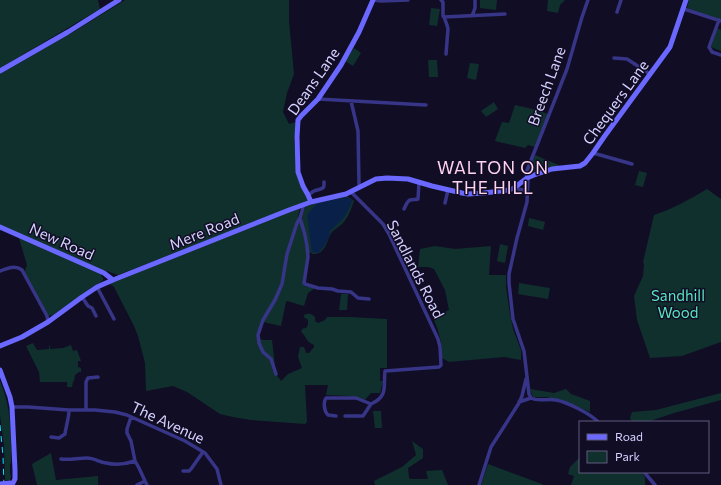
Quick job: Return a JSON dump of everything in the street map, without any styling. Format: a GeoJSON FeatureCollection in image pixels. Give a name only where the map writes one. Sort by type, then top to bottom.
{"type":"FeatureCollection","features":[{"type":"Feature","properties":{"kind":"main road"},"geometry":{"type":"LineString","coordinates":[[0,71],[68,32],[119,0]]}},
{"type":"Feature","properties":{"kind":"main road","name":"Deans Lane"},"geometry":{"type":"LineString","coordinates":[[311,202],[298,172],[297,123],[301,116],[318,99],[345,59],[374,0]]}},
{"type":"Feature","properties":{"kind":"main road","name":"Chequers Lane"},"geometry":{"type":"LineString","coordinates":[[514,188],[527,178],[534,175],[552,169],[580,166],[594,153],[670,47],[686,0]]}},
{"type":"Feature","properties":{"kind":"main road","name":"Mere Road"},"geometry":{"type":"LineString","coordinates":[[0,346],[22,337],[48,322],[82,296],[97,287],[304,204],[351,192],[376,179],[408,179],[468,194],[509,190],[514,188]]}},
{"type":"Feature","properties":{"kind":"main road","name":"New Road"},"geometry":{"type":"LineString","coordinates":[[1,229],[104,273],[113,280]]}},
{"type":"Feature","properties":{"kind":"main road"},"geometry":{"type":"LineString","coordinates":[[0,370],[12,407],[15,470],[15,479],[13,484],[0,484]]}},
{"type":"Feature","properties":{"kind":"street"},"geometry":{"type":"LineString","coordinates":[[374,0],[408,0]]}},
{"type":"Feature","properties":{"kind":"street"},"geometry":{"type":"LineString","coordinates":[[441,0],[443,2],[443,16],[448,29],[446,54]]}},
{"type":"Feature","properties":{"kind":"street"},"geometry":{"type":"LineString","coordinates":[[472,16],[475,8],[475,0]]}},
{"type":"Feature","properties":{"kind":"street","name":"Breech Lane"},"geometry":{"type":"LineString","coordinates":[[529,394],[524,351],[513,319],[509,274],[516,238],[527,202],[528,181],[526,173],[568,66],[588,0]]}},
{"type":"Feature","properties":{"kind":"street"},"geometry":{"type":"LineString","coordinates":[[617,12],[621,0]]}},
{"type":"Feature","properties":{"kind":"street"},"geometry":{"type":"LineString","coordinates":[[684,9],[720,21],[709,47],[712,52],[721,55]]}},
{"type":"Feature","properties":{"kind":"street"},"geometry":{"type":"LineString","coordinates":[[444,17],[505,14]]}},
{"type":"Feature","properties":{"kind":"street"},"geometry":{"type":"LineString","coordinates":[[614,58],[627,59],[650,74]]}},
{"type":"Feature","properties":{"kind":"street"},"geometry":{"type":"LineString","coordinates":[[318,99],[426,105]]}},
{"type":"Feature","properties":{"kind":"street"},"geometry":{"type":"LineString","coordinates":[[352,101],[357,126],[360,187]]}},
{"type":"Feature","properties":{"kind":"street"},"geometry":{"type":"LineString","coordinates":[[594,153],[632,164]]}},
{"type":"Feature","properties":{"kind":"street"},"geometry":{"type":"LineString","coordinates":[[308,195],[313,191],[323,188],[324,182]]}},
{"type":"Feature","properties":{"kind":"street"},"geometry":{"type":"LineString","coordinates":[[404,209],[408,201],[418,199],[419,182]]}},
{"type":"Feature","properties":{"kind":"street"},"geometry":{"type":"LineString","coordinates":[[514,188],[528,191]]}},
{"type":"Feature","properties":{"kind":"street"},"geometry":{"type":"LineString","coordinates":[[445,203],[448,190]]}},
{"type":"Feature","properties":{"kind":"street","name":"Sandlands Road"},"geometry":{"type":"LineString","coordinates":[[351,192],[382,224],[389,234],[440,347],[441,366],[386,370],[384,372],[384,392],[377,402],[371,404]]}},
{"type":"Feature","properties":{"kind":"street"},"geometry":{"type":"LineString","coordinates":[[276,374],[271,359],[263,352],[259,343],[258,335],[263,320],[275,300],[282,284],[287,254],[304,204]]}},
{"type":"Feature","properties":{"kind":"street"},"geometry":{"type":"LineString","coordinates":[[300,218],[305,235],[308,257],[304,284],[318,288],[351,292],[358,298],[369,299]]}},
{"type":"Feature","properties":{"kind":"street"},"geometry":{"type":"LineString","coordinates":[[0,271],[15,267],[22,270],[47,316],[48,322]]}},
{"type":"Feature","properties":{"kind":"street"},"geometry":{"type":"LineString","coordinates":[[97,287],[114,320]]}},
{"type":"Feature","properties":{"kind":"street"},"geometry":{"type":"LineString","coordinates":[[82,296],[88,306],[92,308],[96,316]]}},
{"type":"Feature","properties":{"kind":"street"},"geometry":{"type":"LineString","coordinates":[[479,485],[491,447],[519,402],[527,376]]}},
{"type":"Feature","properties":{"kind":"street"},"geometry":{"type":"LineString","coordinates":[[86,410],[86,382],[88,378],[98,377]]}},
{"type":"Feature","properties":{"kind":"street"},"geometry":{"type":"LineString","coordinates":[[522,396],[529,394],[531,398]]}},
{"type":"Feature","properties":{"kind":"street"},"geometry":{"type":"LineString","coordinates":[[336,416],[327,414],[324,408],[326,398],[352,398],[371,404],[363,416],[345,416]]}},
{"type":"Feature","properties":{"kind":"street"},"geometry":{"type":"LineString","coordinates":[[519,402],[531,398],[535,400],[557,400],[584,412],[597,421]]}},
{"type":"Feature","properties":{"kind":"street","name":"The Avenue"},"geometry":{"type":"LineString","coordinates":[[12,407],[95,410],[127,415],[185,441],[203,452],[217,469],[221,485]]}},
{"type":"Feature","properties":{"kind":"street"},"geometry":{"type":"LineString","coordinates":[[51,437],[59,438],[65,434],[69,410]]}},
{"type":"Feature","properties":{"kind":"street"},"geometry":{"type":"LineString","coordinates":[[131,417],[127,433],[131,441],[135,461],[146,483],[137,485]]}},
{"type":"Feature","properties":{"kind":"street"},"geometry":{"type":"LineString","coordinates":[[183,471],[189,471],[203,452]]}},
{"type":"Feature","properties":{"kind":"street"},"geometry":{"type":"LineString","coordinates":[[61,459],[68,460],[90,458],[107,463],[129,463],[135,461]]}},
{"type":"Feature","properties":{"kind":"street"},"geometry":{"type":"LineString","coordinates":[[645,473],[655,485]]}},
{"type":"Feature","properties":{"kind":"green space"},"geometry":{"type":"Polygon","coordinates":[[[0,0],[98,0],[100,9],[0,68],[0,0]]]}},
{"type":"Feature","properties":{"kind":"green space"},"geometry":{"type":"Polygon","coordinates":[[[125,0],[289,0],[289,21],[294,74],[287,93],[283,112],[289,124],[296,122],[294,140],[296,171],[308,201],[118,275],[104,270],[101,275],[103,280],[101,282],[53,315],[47,316],[24,273],[27,265],[18,235],[3,229],[0,231],[0,74],[75,31],[125,0]]]}},
{"type":"Feature","properties":{"kind":"green space"},"geometry":{"type":"Polygon","coordinates":[[[480,0],[497,0],[496,10],[480,8],[480,0]]]}},
{"type":"Feature","properties":{"kind":"green space"},"geometry":{"type":"Polygon","coordinates":[[[548,0],[565,0],[560,5],[558,13],[547,11],[548,0]]]}},
{"type":"Feature","properties":{"kind":"green space"},"geometry":{"type":"Polygon","coordinates":[[[689,0],[721,0],[721,20],[687,8],[689,0]]]}},
{"type":"Feature","properties":{"kind":"green space"},"geometry":{"type":"Polygon","coordinates":[[[431,8],[440,9],[437,26],[429,25],[431,8]]]}},
{"type":"Feature","properties":{"kind":"green space"},"geometry":{"type":"Polygon","coordinates":[[[717,28],[721,30],[721,51],[711,47],[717,28]]]}},
{"type":"Feature","properties":{"kind":"green space"},"geometry":{"type":"Polygon","coordinates":[[[354,48],[361,53],[353,66],[345,61],[354,48]]]}},
{"type":"Feature","properties":{"kind":"green space"},"geometry":{"type":"Polygon","coordinates":[[[428,60],[437,60],[438,77],[429,77],[428,60]]]}},
{"type":"Feature","properties":{"kind":"green space"},"geometry":{"type":"Polygon","coordinates":[[[470,63],[479,64],[476,80],[467,78],[470,63]]]}},
{"type":"Feature","properties":{"kind":"green space"},"geometry":{"type":"Polygon","coordinates":[[[494,102],[498,109],[486,117],[481,111],[494,102]]]}},
{"type":"Feature","properties":{"kind":"green space"},"geometry":{"type":"Polygon","coordinates":[[[515,105],[548,114],[535,147],[528,145],[525,148],[495,141],[502,122],[509,123],[515,105]]]}},
{"type":"Feature","properties":{"kind":"green space"},"geometry":{"type":"Polygon","coordinates":[[[535,155],[561,166],[545,168],[531,173],[529,171],[535,155]]]}},
{"type":"Feature","properties":{"kind":"green space"},"geometry":{"type":"Polygon","coordinates":[[[639,171],[647,173],[643,187],[635,185],[639,171]]]}},
{"type":"Feature","properties":{"kind":"green space","name":"Sandhill Wood"},"geometry":{"type":"Polygon","coordinates":[[[707,189],[721,199],[721,342],[682,356],[650,358],[637,320],[634,296],[643,276],[643,262],[654,215],[675,207],[707,189]]]}},
{"type":"Feature","properties":{"kind":"green space"},"geometry":{"type":"Polygon","coordinates":[[[347,196],[354,201],[350,213],[342,224],[332,232],[323,250],[317,254],[312,254],[311,252],[307,257],[303,281],[304,286],[315,288],[308,293],[304,306],[287,301],[281,326],[263,322],[258,335],[262,340],[272,340],[276,374],[281,381],[288,374],[302,368],[298,357],[300,347],[304,347],[306,353],[309,353],[314,347],[314,345],[309,342],[301,332],[302,329],[306,328],[308,325],[308,320],[304,317],[304,315],[312,315],[318,323],[325,320],[327,317],[387,319],[387,368],[380,368],[380,381],[383,381],[380,393],[371,393],[365,400],[350,396],[326,395],[328,385],[305,385],[307,422],[305,424],[251,420],[220,414],[187,392],[173,386],[146,391],[145,363],[138,336],[114,287],[109,284],[300,208],[298,216],[303,225],[302,215],[306,206],[347,196]]]}},
{"type":"Feature","properties":{"kind":"green space"},"geometry":{"type":"Polygon","coordinates":[[[529,218],[545,222],[543,230],[528,226],[529,218]]]}},
{"type":"Feature","properties":{"kind":"green space"},"geometry":{"type":"Polygon","coordinates":[[[500,244],[508,246],[505,263],[497,261],[500,244]]]}},
{"type":"Feature","properties":{"kind":"green space"},"geometry":{"type":"Polygon","coordinates":[[[435,246],[455,249],[491,246],[489,275],[506,275],[506,287],[510,314],[513,329],[521,350],[521,360],[504,357],[449,362],[442,358],[440,337],[433,318],[449,310],[445,290],[434,269],[428,267],[418,267],[420,249],[435,246]]]}},
{"type":"Feature","properties":{"kind":"green space"},"geometry":{"type":"Polygon","coordinates":[[[519,283],[550,288],[548,299],[518,294],[519,283]]]}},
{"type":"Feature","properties":{"kind":"green space"},"geometry":{"type":"Polygon","coordinates":[[[341,294],[348,294],[347,310],[339,310],[341,294]]]}},
{"type":"Feature","properties":{"kind":"green space"},"geometry":{"type":"Polygon","coordinates":[[[33,343],[37,350],[49,349],[50,345],[50,349],[63,348],[71,345],[73,351],[77,350],[81,361],[78,361],[78,367],[81,368],[81,372],[75,375],[72,387],[67,387],[67,382],[40,382],[39,372],[26,346],[33,343]]]}},
{"type":"Feature","properties":{"kind":"green space"},"geometry":{"type":"Polygon","coordinates":[[[0,381],[4,390],[10,418],[10,480],[5,480],[4,446],[0,415],[0,381]]]}},
{"type":"Feature","properties":{"kind":"green space"},"geometry":{"type":"Polygon","coordinates":[[[530,389],[554,393],[566,389],[571,394],[590,401],[590,412],[561,400],[547,397],[533,397],[530,389]]]}},
{"type":"Feature","properties":{"kind":"green space"},"geometry":{"type":"Polygon","coordinates":[[[721,393],[721,400],[650,421],[632,421],[630,418],[632,412],[656,410],[721,393]]]}},
{"type":"Feature","properties":{"kind":"green space"},"geometry":{"type":"Polygon","coordinates":[[[373,411],[381,411],[382,428],[375,428],[373,411]]]}},
{"type":"Feature","properties":{"kind":"green space"},"geometry":{"type":"Polygon","coordinates":[[[412,441],[423,449],[423,458],[408,468],[409,478],[428,479],[426,471],[442,470],[448,485],[375,485],[374,481],[402,467],[416,455],[412,441]]]}},
{"type":"Feature","properties":{"kind":"green space"},"geometry":{"type":"Polygon","coordinates":[[[51,453],[56,480],[98,476],[98,485],[37,485],[32,464],[51,453]]]}},
{"type":"Feature","properties":{"kind":"green space"},"geometry":{"type":"Polygon","coordinates":[[[579,458],[579,473],[642,473],[645,477],[645,485],[571,485],[574,476],[568,474],[570,467],[579,458]]]}},
{"type":"Feature","properties":{"kind":"green space"},"geometry":{"type":"Polygon","coordinates":[[[488,464],[542,484],[543,485],[481,485],[488,464]]]}},
{"type":"Feature","properties":{"kind":"water"},"geometry":{"type":"Polygon","coordinates":[[[346,197],[352,201],[348,211],[342,220],[330,231],[329,237],[318,253],[312,252],[307,215],[317,203],[346,197]]]}},
{"type":"Feature","properties":{"kind":"railway"},"geometry":{"type":"LineString","coordinates":[[0,425],[4,485]]}},
{"type":"Feature","properties":{"kind":"district","name":"WALTON ON THE HILL"},"geometry":{"type":"Point","coordinates":[493,177]}}]}
